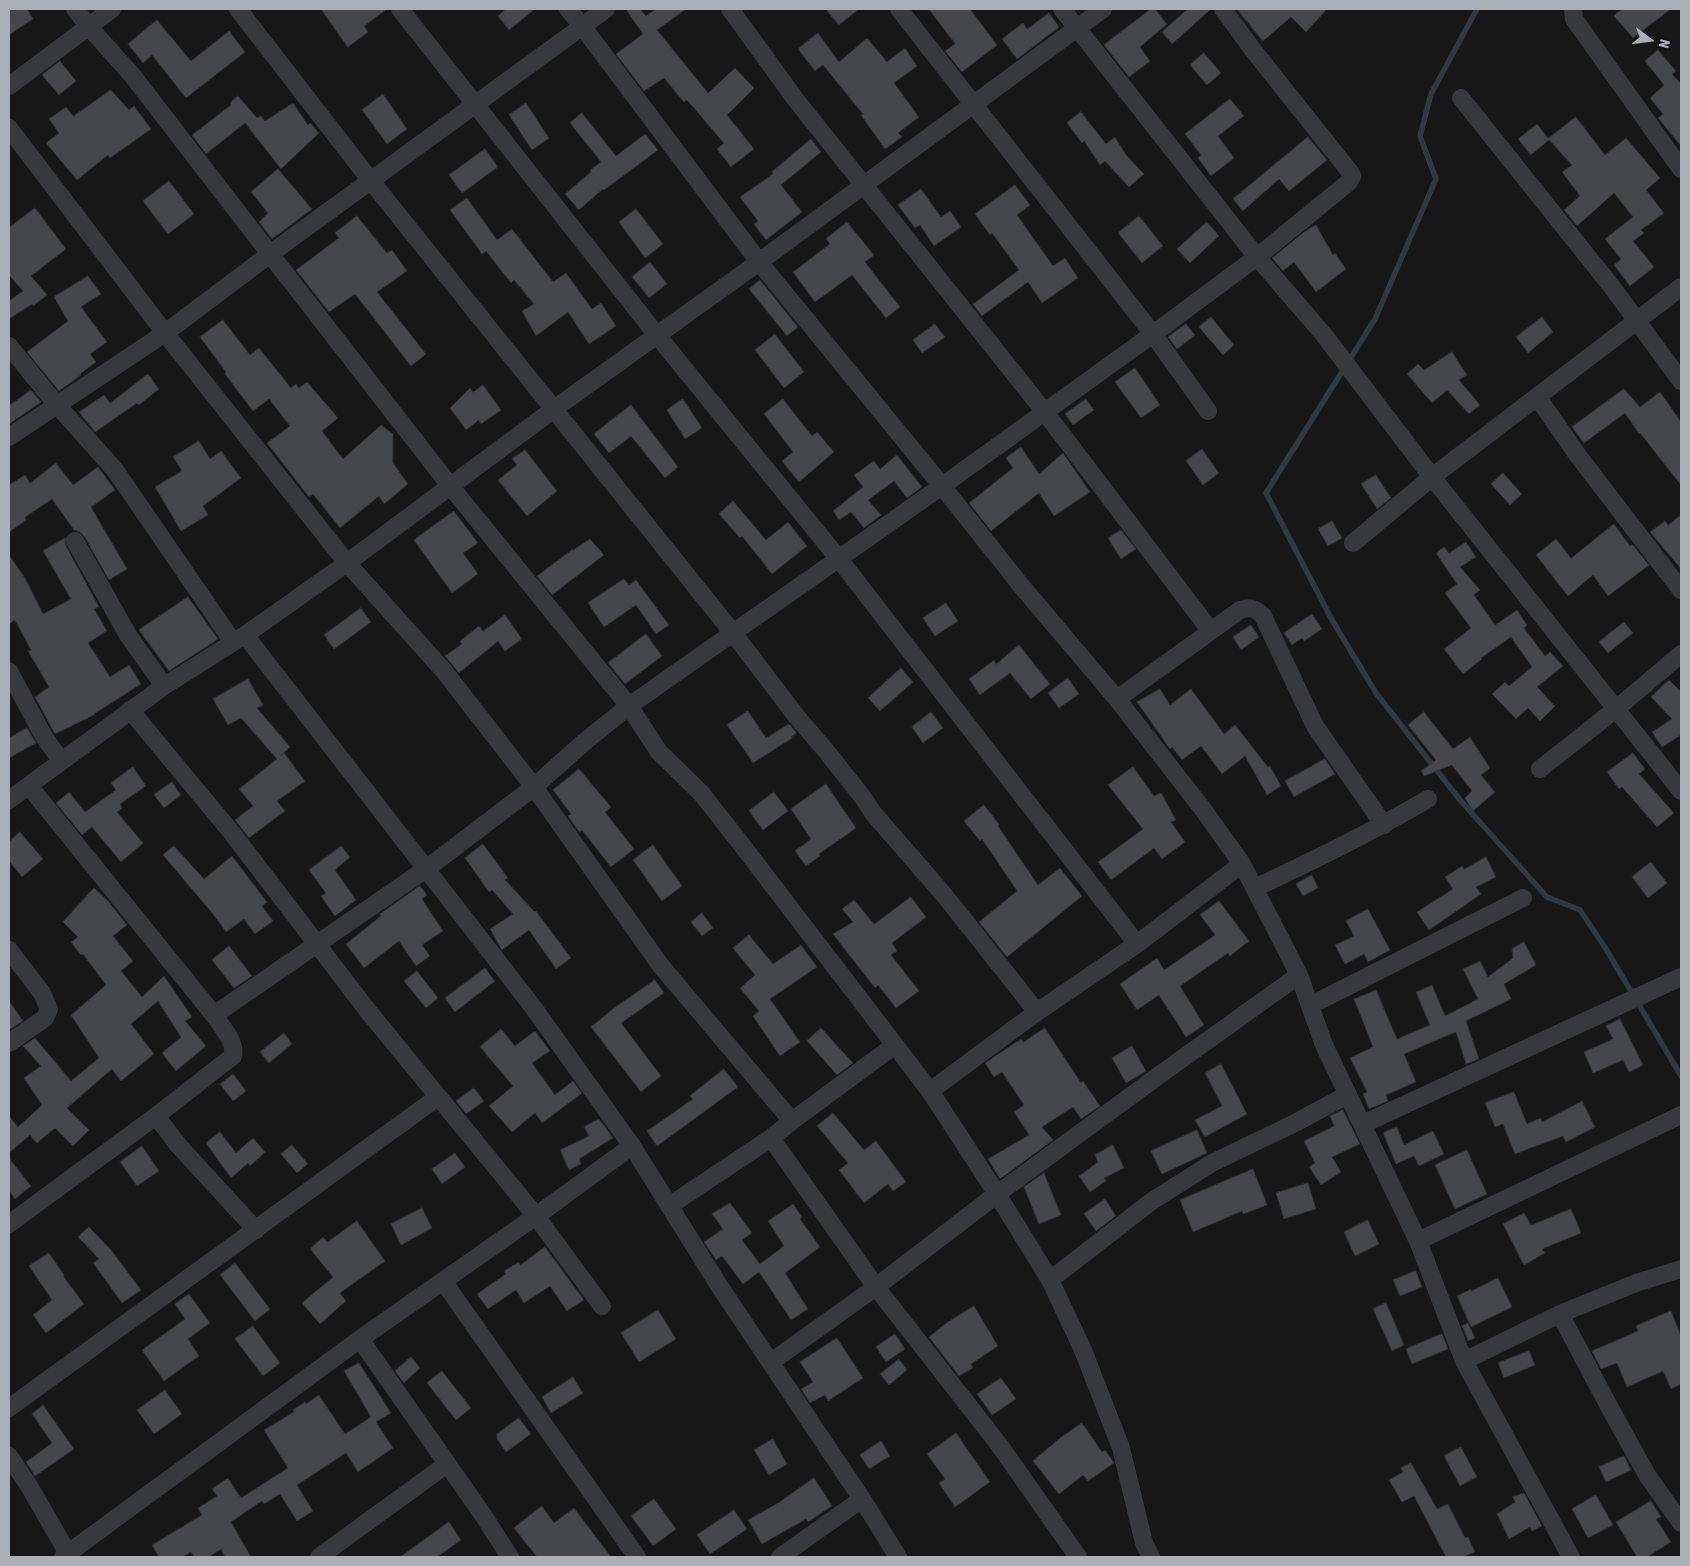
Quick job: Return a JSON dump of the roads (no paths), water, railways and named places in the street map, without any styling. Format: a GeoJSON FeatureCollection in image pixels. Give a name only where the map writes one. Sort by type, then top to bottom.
{"type":"FeatureCollection","features":[{"type":"Feature","properties":{"kind":"street"},"geometry":{"type":"LineString","coordinates":[[75,9],[132,75],[452,487],[629,706],[659,752],[700,793],[733,833],[930,1091],[1050,1280],[1083,1350],[1121,1448],[1144,1542],[1151,1557]]}},
{"type":"Feature","properties":{"kind":"street"},"geometry":{"type":"LineString","coordinates":[[9,86],[112,9]]}},
{"type":"Feature","properties":{"kind":"street"},"geometry":{"type":"LineString","coordinates":[[238,9],[370,180],[733,633],[796,717],[833,760],[873,813],[945,896],[1036,1012]]}},
{"type":"Feature","properties":{"kind":"street"},"geometry":{"type":"LineString","coordinates":[[400,9],[656,334],[839,559],[1137,944]]}},
{"type":"Feature","properties":{"kind":"street"},"geometry":{"type":"LineString","coordinates":[[568,9],[759,262],[1023,588],[1117,699],[1202,808],[1242,864],[1299,975],[1324,1045],[1418,1241],[1464,1361],[1571,1557]]}},
{"type":"Feature","properties":{"kind":"street"},"geometry":{"type":"LineString","coordinates":[[9,437],[166,333],[370,180],[606,9]]}},
{"type":"Feature","properties":{"kind":"street"},"geometry":{"type":"LineString","coordinates":[[730,9],[796,100],[1044,411],[1210,630]]}},
{"type":"Feature","properties":{"kind":"street"},"geometry":{"type":"LineString","coordinates":[[899,9],[1153,334],[1208,411]]}},
{"type":"Feature","properties":{"kind":"street"},"geometry":{"type":"LineString","coordinates":[[1062,9],[1256,257],[1324,335],[1432,477],[1681,791]]}},
{"type":"Feature","properties":{"kind":"street"},"geometry":{"type":"LineString","coordinates":[[9,800],[164,686],[239,638],[347,563],[656,334],[759,262],[1103,9]]}},
{"type":"Feature","properties":{"kind":"street"},"geometry":{"type":"LineString","coordinates":[[214,1015],[426,869],[534,787],[583,743],[629,706],[942,486],[1153,334],[1256,257],[1349,182],[1352,176],[1350,172],[1223,9]]}},
{"type":"Feature","properties":{"kind":"street"},"geometry":{"type":"LineString","coordinates":[[1573,9],[1574,19],[1681,169]]}},
{"type":"Feature","properties":{"kind":"street"},"geometry":{"type":"LineString","coordinates":[[1461,98],[1612,288],[1681,381]]}},
{"type":"Feature","properties":{"kind":"street"},"geometry":{"type":"LineString","coordinates":[[9,128],[166,333],[347,563],[444,671],[534,787],[662,966],[792,1121]]}},
{"type":"Feature","properties":{"kind":"street"},"geometry":{"type":"LineString","coordinates":[[1353,543],[1432,477],[1681,287]]}},
{"type":"Feature","properties":{"kind":"street"},"geometry":{"type":"LineString","coordinates":[[9,346],[58,406],[115,470],[239,638],[426,869],[533,1007],[632,1146],[720,1287],[862,1499],[898,1557]]}},
{"type":"Feature","properties":{"kind":"street"},"geometry":{"type":"LineString","coordinates":[[1538,398],[1579,457],[1681,590]]}},
{"type":"Feature","properties":{"kind":"street"},"geometry":{"type":"LineString","coordinates":[[75,541],[128,635],[164,686]]}},
{"type":"Feature","properties":{"kind":"street"},"geometry":{"type":"LineString","coordinates":[[1117,699],[1240,610],[1249,607],[1257,610],[1263,616],[1315,726],[1384,825]]}},
{"type":"Feature","properties":{"kind":"street"},"geometry":{"type":"LineString","coordinates":[[1540,769],[1616,709],[1681,654]]}},
{"type":"Feature","properties":{"kind":"street"},"geometry":{"type":"LineString","coordinates":[[9,671],[43,735],[61,761]]}},
{"type":"Feature","properties":{"kind":"street"},"geometry":{"type":"LineString","coordinates":[[130,710],[232,833],[316,944],[536,1216],[602,1306]]}},
{"type":"Feature","properties":{"kind":"street"},"geometry":{"type":"LineString","coordinates":[[9,1224],[156,1116],[233,1056],[234,1051],[232,1043],[214,1015],[29,786]]}},
{"type":"Feature","properties":{"kind":"street"},"geometry":{"type":"LineString","coordinates":[[1255,888],[1338,849],[1428,799]]}},
{"type":"Feature","properties":{"kind":"street"},"geometry":{"type":"LineString","coordinates":[[930,1091],[1036,1012],[1137,944],[1242,864]]}},
{"type":"Feature","properties":{"kind":"street"},"geometry":{"type":"LineString","coordinates":[[1311,1005],[1523,898]]}},
{"type":"Feature","properties":{"kind":"street"},"geometry":{"type":"LineString","coordinates":[[9,950],[42,993],[49,1009],[45,1018],[9,1043]]}},
{"type":"Feature","properties":{"kind":"street"},"geometry":{"type":"LineString","coordinates":[[770,1362],[876,1286],[997,1194],[1158,1076],[1299,975]]}},
{"type":"Feature","properties":{"kind":"street"},"geometry":{"type":"LineString","coordinates":[[1363,1124],[1681,977]]}},
{"type":"Feature","properties":{"kind":"street"},"geometry":{"type":"LineString","coordinates":[[669,1206],[771,1138],[895,1045]]}},
{"type":"Feature","properties":{"kind":"street"},"geometry":{"type":"LineString","coordinates":[[1050,1280],[1152,1202],[1212,1163],[1295,1123],[1347,1095]]}},
{"type":"Feature","properties":{"kind":"street"},"geometry":{"type":"LineString","coordinates":[[9,1408],[438,1097]]}},
{"type":"Feature","properties":{"kind":"street"},"geometry":{"type":"LineString","coordinates":[[1418,1241],[1681,1115]]}},
{"type":"Feature","properties":{"kind":"street"},"geometry":{"type":"LineString","coordinates":[[156,1116],[179,1146],[256,1230]]}},
{"type":"Feature","properties":{"kind":"street"},"geometry":{"type":"LineString","coordinates":[[771,1138],[876,1286],[1000,1446],[1078,1557]]}},
{"type":"Feature","properties":{"kind":"street"},"geometry":{"type":"LineString","coordinates":[[9,1456],[29,1486],[67,1556],[360,1339],[536,1216],[632,1146]]}},
{"type":"Feature","properties":{"kind":"street"},"geometry":{"type":"LineString","coordinates":[[1464,1361],[1560,1314],[1636,1283],[1681,1269]]}},
{"type":"Feature","properties":{"kind":"street"},"geometry":{"type":"LineString","coordinates":[[444,1281],[637,1557]]}},
{"type":"Feature","properties":{"kind":"street"},"geometry":{"type":"LineString","coordinates":[[1560,1314],[1610,1410],[1647,1475],[1681,1523]]}},
{"type":"Feature","properties":{"kind":"street"},"geometry":{"type":"LineString","coordinates":[[360,1339],[483,1515],[510,1557]]}},
{"type":"Feature","properties":{"kind":"street"},"geometry":{"type":"LineString","coordinates":[[319,1557],[447,1464]]}},
{"type":"Feature","properties":{"kind":"street"},"geometry":{"type":"LineString","coordinates":[[780,1557],[862,1499]]}},
{"type":"Feature","properties":{"kind":"waterway"},"geometry":{"type":"LineString","coordinates":[[1477,9],[1431,94],[1420,136],[1436,179],[1375,319],[1266,493],[1332,620],[1376,693],[1460,800],[1547,897],[1580,910],[1606,949],[1681,1076]]}}]}
